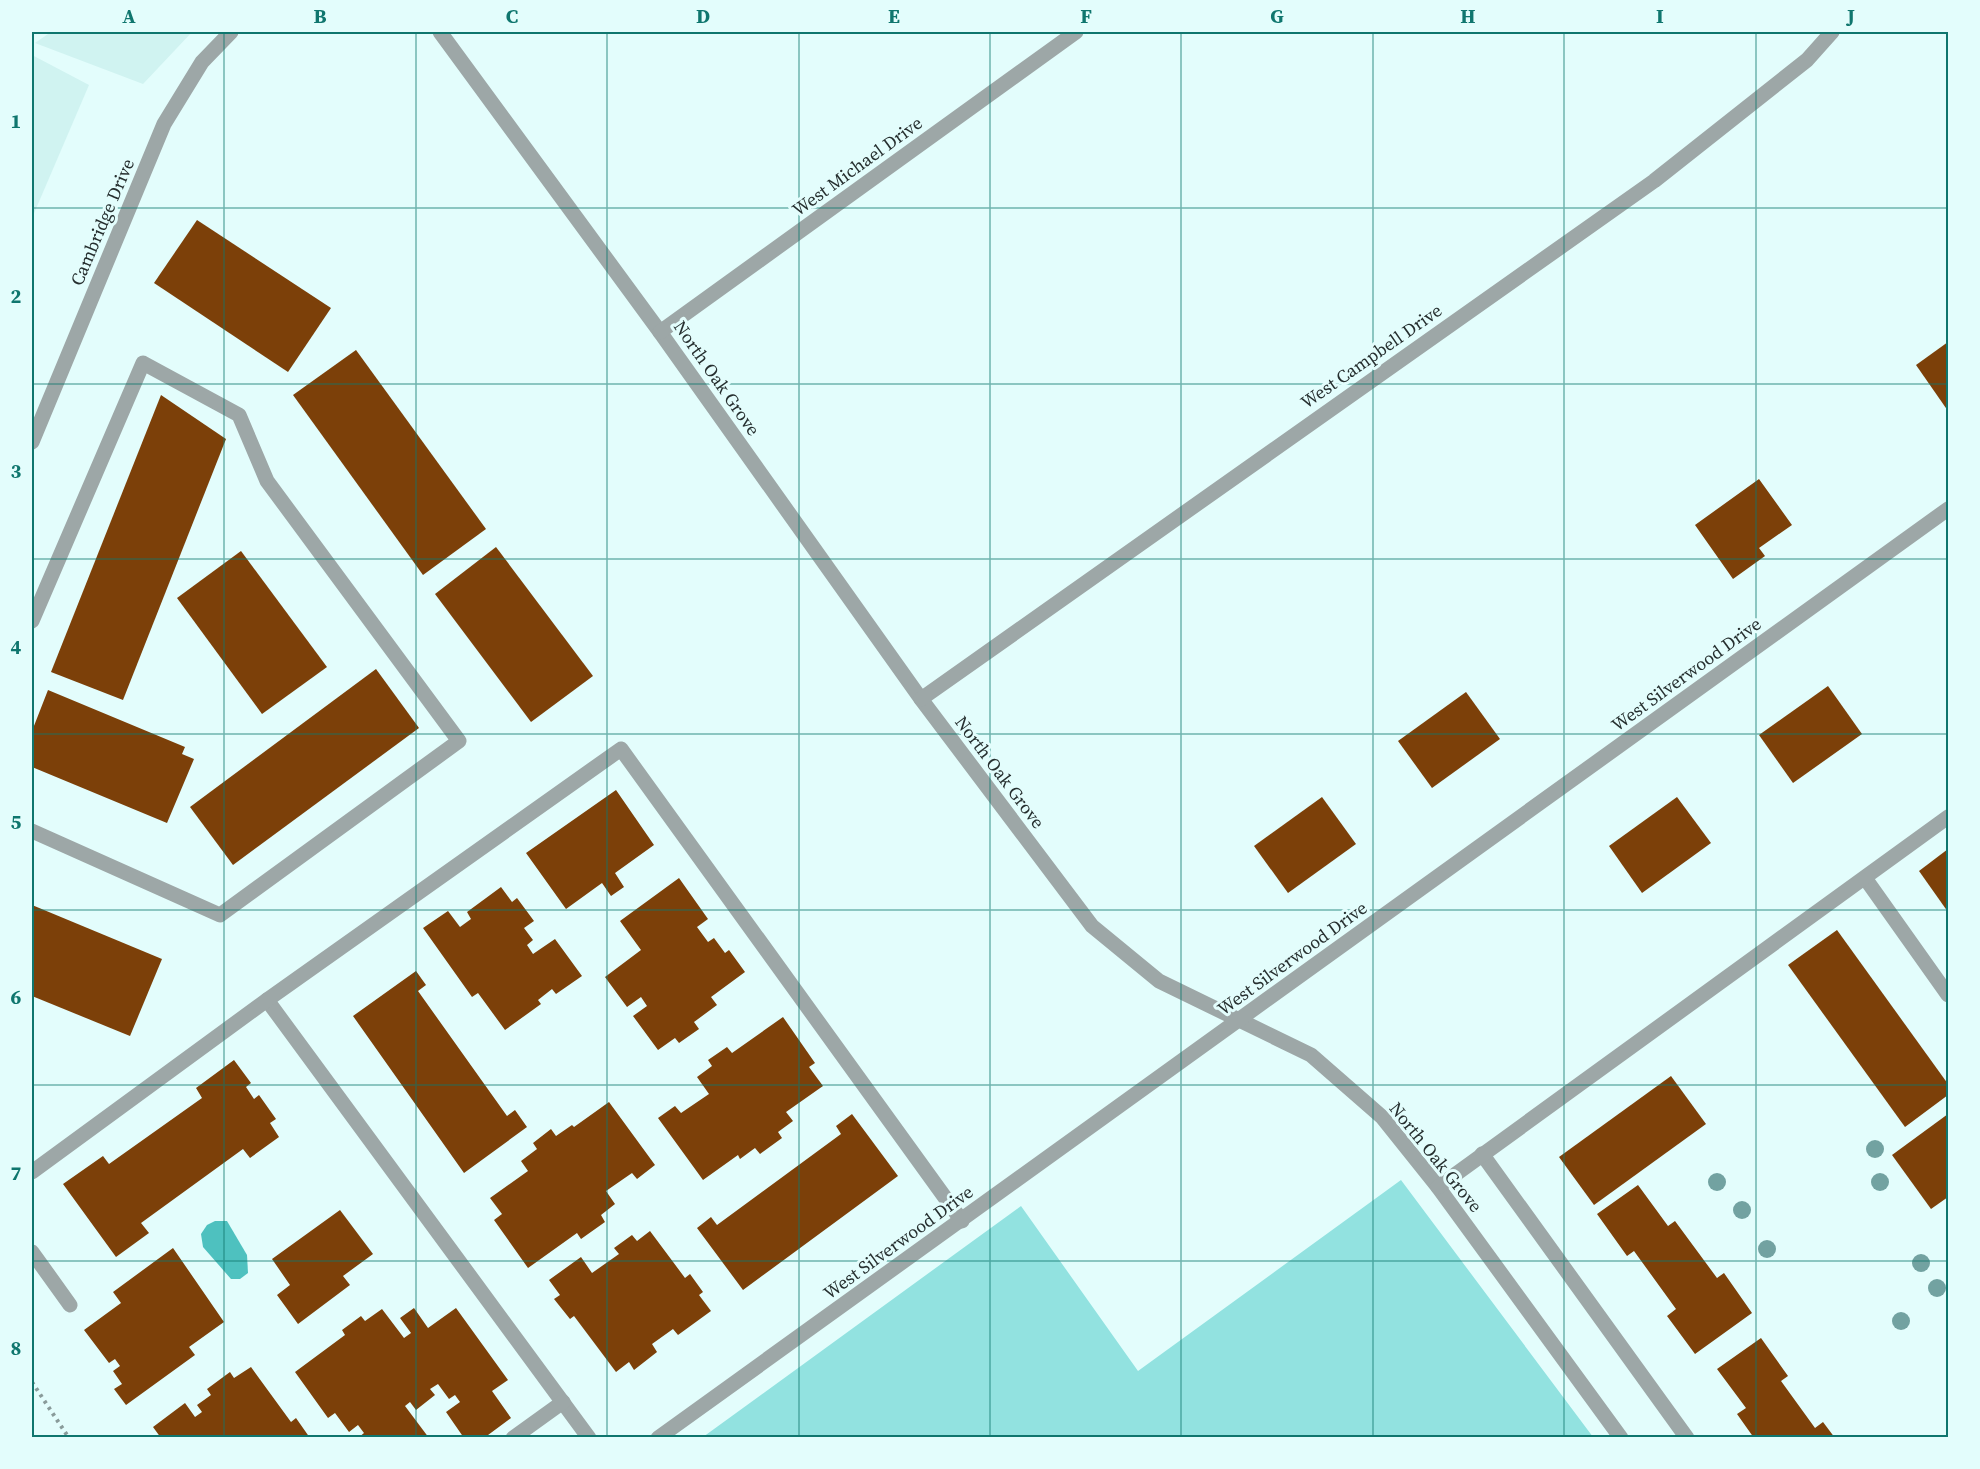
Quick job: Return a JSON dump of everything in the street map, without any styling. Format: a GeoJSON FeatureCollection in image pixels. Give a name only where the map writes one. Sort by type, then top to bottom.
{"type":"FeatureCollection","features":[{"type":"Feature","properties":{"kind":"street","name":"Cambridge Drive"},"geometry":{"type":"LineString","coordinates":[[32,442],[164,124],[202,62],[231,32]]}},
{"type":"Feature","properties":{"kind":"street","name":"North Oak Grove"},"geometry":{"type":"LineString","coordinates":[[440,32],[660,332],[921,699],[1092,926],[1159,981],[1311,1054],[1382,1117],[1438,1187],[1621,1437]]}},
{"type":"Feature","properties":{"kind":"street","name":"West Michael Drive"},"geometry":{"type":"LineString","coordinates":[[660,332],[1076,32]]}},
{"type":"Feature","properties":{"kind":"street","name":"West Campbell Drive"},"geometry":{"type":"LineString","coordinates":[[921,699],[1654,181],[1806,60],[1832,32]]}},
{"type":"Feature","properties":{"kind":"street"},"geometry":{"type":"LineString","coordinates":[[32,621],[143,363],[240,415],[267,480],[459,741],[220,915],[32,831]]}},
{"type":"Feature","properties":{"kind":"street","name":"West Silverwood Drive"},"geometry":{"type":"LineString","coordinates":[[658,1437],[962,1221],[1948,509]]}},
{"type":"Feature","properties":{"kind":"street"},"geometry":{"type":"LineString","coordinates":[[32,1172],[267,1000],[621,749],[962,1221]]}},
{"type":"Feature","properties":{"kind":"street"},"geometry":{"type":"LineString","coordinates":[[1438,1187],[1948,817]]}},
{"type":"Feature","properties":{"kind":"street"},"geometry":{"type":"LineString","coordinates":[[1865,878],[1948,995]]}},
{"type":"Feature","properties":{"kind":"street"},"geometry":{"type":"LineString","coordinates":[[267,1000],[589,1437]]}},
{"type":"Feature","properties":{"kind":"street"},"geometry":{"type":"LineString","coordinates":[[1482,1154],[1687,1437]]}},
{"type":"Feature","properties":{"kind":"street"},"geometry":{"type":"LineString","coordinates":[[32,1252],[70,1305]]}},
{"type":"Feature","properties":{"kind":"street"},"geometry":{"type":"LineString","coordinates":[[513,1437],[563,1402]]}},
{"type":"Feature","properties":{"kind":"path"},"geometry":{"type":"LineString","coordinates":[[32,1382],[69,1437]]}},
{"type":"Feature","properties":{"kind":"shaded area"},"geometry":{"type":"Polygon","coordinates":[[[51,32],[192,32],[143,84],[35,43],[51,32]]]}},
{"type":"Feature","properties":{"kind":"shaded area"},"geometry":{"type":"Polygon","coordinates":[[[32,55],[89,85],[32,218],[32,55]]]}},
{"type":"Feature","properties":{"kind":"shaded area"},"geometry":{"type":"Polygon","coordinates":[[[1401,1180],[1593,1437],[703,1437],[1021,1206],[1138,1371],[1401,1180]]]}},
{"type":"Feature","properties":{"kind":"shaded area"},"geometry":{"type":"Polygon","coordinates":[[[215,1221],[227,1221],[247,1255],[248,1273],[240,1279],[231,1279],[203,1247],[201,1234],[207,1225],[215,1221]]]}},
{"type":"Feature","properties":{"kind":"building"},"geometry":{"type":"Polygon","coordinates":[[[197,220],[331,308],[288,372],[154,283],[197,220]]]}},
{"type":"Feature","properties":{"kind":"building"},"geometry":{"type":"Polygon","coordinates":[[[1948,342],[1948,411],[1916,365],[1948,342]]]}},
{"type":"Feature","properties":{"kind":"building"},"geometry":{"type":"Polygon","coordinates":[[[356,350],[486,529],[423,575],[293,395],[356,350]]]}},
{"type":"Feature","properties":{"kind":"building"},"geometry":{"type":"Polygon","coordinates":[[[161,395],[226,439],[123,700],[51,672],[161,395]]]}},
{"type":"Feature","properties":{"kind":"building"},"geometry":{"type":"Polygon","coordinates":[[[1759,479],[1792,525],[1759,548],[1765,556],[1733,579],[1695,525],[1759,479]]]}},
{"type":"Feature","properties":{"kind":"building"},"geometry":{"type":"Polygon","coordinates":[[[496,547],[593,676],[531,722],[435,594],[496,547]]]}},
{"type":"Feature","properties":{"kind":"building"},"geometry":{"type":"Polygon","coordinates":[[[241,551],[327,667],[262,714],[177,598],[241,551]]]}},
{"type":"Feature","properties":{"kind":"building"},"geometry":{"type":"Polygon","coordinates":[[[376,669],[419,728],[233,865],[190,807],[376,669]]]}},
{"type":"Feature","properties":{"kind":"building"},"geometry":{"type":"Polygon","coordinates":[[[1828,686],[1862,734],[1793,783],[1759,735],[1828,686]]]}},
{"type":"Feature","properties":{"kind":"building"},"geometry":{"type":"Polygon","coordinates":[[[48,690],[185,747],[182,754],[194,759],[167,823],[32,767],[32,731],[48,690]]]}},
{"type":"Feature","properties":{"kind":"building"},"geometry":{"type":"Polygon","coordinates":[[[1466,692],[1500,739],[1432,788],[1398,741],[1466,692]]]}},
{"type":"Feature","properties":{"kind":"building"},"geometry":{"type":"Polygon","coordinates":[[[616,790],[654,845],[615,873],[624,887],[611,896],[602,883],[566,909],[526,853],[616,790]]]}},
{"type":"Feature","properties":{"kind":"building"},"geometry":{"type":"Polygon","coordinates":[[[1322,797],[1356,844],[1288,893],[1254,846],[1322,797]]]}},
{"type":"Feature","properties":{"kind":"building"},"geometry":{"type":"Polygon","coordinates":[[[1677,797],[1711,843],[1642,893],[1609,846],[1677,797]]]}},
{"type":"Feature","properties":{"kind":"building"},"geometry":{"type":"Polygon","coordinates":[[[1948,849],[1948,912],[1919,871],[1948,849]]]}},
{"type":"Feature","properties":{"kind":"building"},"geometry":{"type":"Polygon","coordinates":[[[679,878],[708,919],[697,927],[708,942],[714,938],[725,953],[729,950],[745,972],[711,997],[717,1005],[694,1022],[699,1029],[679,1043],[675,1038],[658,1050],[633,1016],[647,1006],[641,997],[627,1007],[605,977],[641,950],[620,921],[679,878]]]}},
{"type":"Feature","properties":{"kind":"building"},"geometry":{"type":"Polygon","coordinates":[[[501,887],[512,902],[517,898],[534,921],[524,928],[533,940],[527,945],[533,954],[555,939],[582,976],[556,994],[552,989],[538,1000],[541,1004],[505,1030],[478,993],[472,997],[423,928],[448,911],[460,927],[471,919],[467,912],[501,887]]]}},
{"type":"Feature","properties":{"kind":"building"},"geometry":{"type":"Polygon","coordinates":[[[32,905],[162,959],[130,1036],[32,996],[32,905]]]}},
{"type":"Feature","properties":{"kind":"building"},"geometry":{"type":"Polygon","coordinates":[[[1837,930],[1948,1084],[1948,1095],[1905,1127],[1788,965],[1837,930]]]}},
{"type":"Feature","properties":{"kind":"building"},"geometry":{"type":"Polygon","coordinates":[[[416,971],[426,985],[418,991],[507,1116],[515,1110],[527,1127],[464,1173],[353,1016],[416,971]]]}},
{"type":"Feature","properties":{"kind":"building"},"geometry":{"type":"Polygon","coordinates":[[[783,1017],[815,1063],[809,1067],[823,1086],[786,1112],[793,1121],[778,1132],[782,1138],[760,1154],[755,1148],[740,1159],[738,1155],[703,1180],[658,1118],[675,1106],[681,1113],[709,1094],[697,1077],[712,1066],[708,1060],[727,1047],[732,1053],[783,1017]]]}},
{"type":"Feature","properties":{"kind":"building"},"geometry":{"type":"Polygon","coordinates":[[[234,1060],[251,1083],[246,1087],[254,1099],[259,1095],[276,1119],[270,1123],[279,1137],[250,1158],[243,1149],[141,1223],[149,1233],[116,1257],[63,1184],[103,1156],[109,1164],[202,1098],[196,1088],[234,1060]]]}},
{"type":"Feature","properties":{"kind":"building"},"geometry":{"type":"Polygon","coordinates":[[[1671,1076],[1706,1124],[1594,1205],[1559,1157],[1671,1076]]]}},
{"type":"Feature","properties":{"kind":"building"},"geometry":{"type":"Polygon","coordinates":[[[609,1102],[655,1165],[637,1179],[632,1173],[606,1191],[615,1204],[601,1215],[605,1222],[581,1239],[577,1233],[528,1268],[494,1220],[502,1214],[490,1198],[528,1171],[521,1161],[537,1149],[533,1143],[551,1129],[556,1136],[572,1125],[574,1127],[609,1102]]]}},
{"type":"Feature","properties":{"kind":"building"},"geometry":{"type":"Polygon","coordinates":[[[852,1114],[898,1176],[743,1290],[697,1228],[711,1217],[717,1225],[841,1134],[836,1126],[852,1114]]]}},
{"type":"Feature","properties":{"kind":"building"},"geometry":{"type":"Polygon","coordinates":[[[1948,1114],[1948,1197],[1931,1209],[1892,1155],[1948,1114]]]}},
{"type":"Feature","properties":{"kind":"building"},"geometry":{"type":"Polygon","coordinates":[[[1638,1185],[1668,1226],[1675,1221],[1717,1278],[1724,1273],[1752,1313],[1695,1354],[1667,1316],[1676,1309],[1634,1251],[1627,1256],[1597,1214],[1638,1185]]]}},
{"type":"Feature","properties":{"kind":"building"},"geometry":{"type":"Polygon","coordinates":[[[340,1210],[373,1254],[343,1276],[350,1285],[298,1324],[277,1295],[290,1285],[272,1259],[340,1210]]]}},
{"type":"Feature","properties":{"kind":"building"},"geometry":{"type":"Polygon","coordinates":[[[650,1231],[685,1278],[690,1274],[703,1292],[699,1295],[711,1311],[678,1335],[673,1329],[652,1344],[657,1352],[634,1370],[629,1362],[616,1372],[574,1316],[570,1319],[554,1299],[560,1295],[549,1280],[581,1257],[592,1273],[619,1254],[614,1248],[632,1235],[637,1241],[650,1231]]]}},
{"type":"Feature","properties":{"kind":"building"},"geometry":{"type":"Polygon","coordinates":[[[173,1248],[224,1322],[189,1347],[195,1355],[126,1405],[114,1389],[122,1384],[113,1371],[120,1366],[115,1359],[109,1363],[84,1330],[121,1303],[113,1292],[173,1248]]]}},
{"type":"Feature","properties":{"kind":"building"},"geometry":{"type":"Polygon","coordinates":[[[414,1308],[428,1328],[456,1308],[508,1380],[492,1391],[511,1418],[484,1438],[464,1438],[446,1412],[460,1402],[455,1395],[449,1399],[438,1384],[430,1389],[435,1395],[416,1410],[410,1402],[405,1406],[429,1438],[358,1438],[364,1433],[358,1425],[349,1432],[335,1413],[328,1418],[295,1372],[345,1335],[342,1330],[361,1316],[365,1321],[382,1309],[404,1338],[411,1333],[400,1318],[414,1308]]]}},
{"type":"Feature","properties":{"kind":"building"},"geometry":{"type":"Polygon","coordinates":[[[1761,1338],[1788,1376],[1781,1381],[1815,1428],[1823,1422],[1835,1438],[1754,1438],[1737,1414],[1746,1408],[1717,1369],[1761,1338]]]}},
{"type":"Feature","properties":{"kind":"building"},"geometry":{"type":"Polygon","coordinates":[[[251,1367],[291,1422],[296,1418],[310,1438],[161,1438],[153,1427],[185,1403],[195,1417],[202,1412],[197,1405],[211,1395],[207,1389],[230,1372],[234,1378],[251,1367]]]}}]}
